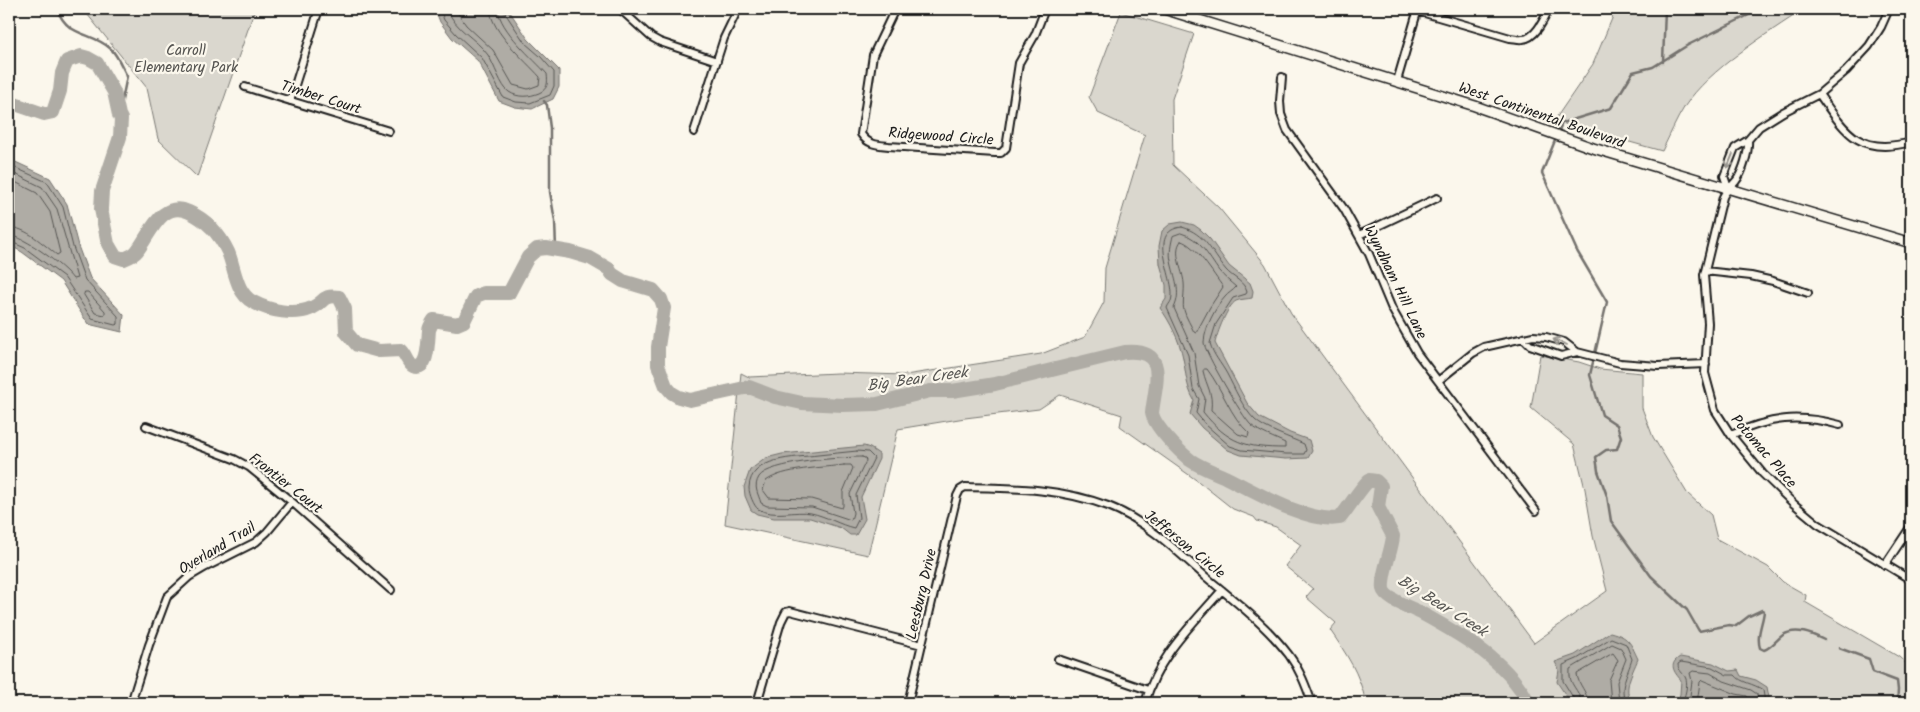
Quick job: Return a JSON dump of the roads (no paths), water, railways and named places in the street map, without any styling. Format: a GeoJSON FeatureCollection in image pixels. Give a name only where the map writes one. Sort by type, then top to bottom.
{"type":"FeatureCollection","features":[{"type":"Feature","properties":{"kind":"main road","name":"West Continental Boulevard"},"geometry":{"type":"LineString","coordinates":[[1164,9],[1475,106],[1585,145],[1911,242]]}},
{"type":"Feature","properties":{"kind":"street"},"geometry":{"type":"LineString","coordinates":[[290,101],[319,9]]}},
{"type":"Feature","properties":{"kind":"street"},"geometry":{"type":"LineString","coordinates":[[620,9],[650,37],[717,61]]}},
{"type":"Feature","properties":{"kind":"street"},"geometry":{"type":"LineString","coordinates":[[694,132],[724,38],[738,9]]}},
{"type":"Feature","properties":{"kind":"street","name":"Ridgewood Circle"},"geometry":{"type":"LineString","coordinates":[[895,9],[878,41],[871,65],[861,134],[865,140],[873,144],[1001,153],[1006,148],[1019,63],[1035,35],[1045,9]]}},
{"type":"Feature","properties":{"kind":"street"},"geometry":{"type":"LineString","coordinates":[[1397,81],[1416,10],[1510,38],[1524,39],[1530,36],[1541,24],[1549,9]]}},
{"type":"Feature","properties":{"kind":"street"},"geometry":{"type":"LineString","coordinates":[[1748,140],[1749,150],[1736,181],[1728,188],[1724,176],[1735,148],[1748,140],[1759,127],[1783,112],[1819,94],[1846,71],[1869,46],[1881,27],[1889,9]]}},
{"type":"Feature","properties":{"kind":"street","name":"Wyndham Hill Lane"},"geometry":{"type":"LineString","coordinates":[[1282,77],[1280,108],[1287,130],[1344,209],[1359,235],[1399,324],[1417,353],[1536,511]]}},
{"type":"Feature","properties":{"kind":"street","name":"Timber Court"},"geometry":{"type":"LineString","coordinates":[[245,87],[389,131]]}},
{"type":"Feature","properties":{"kind":"street"},"geometry":{"type":"LineString","coordinates":[[1819,94],[1842,128],[1862,142],[1885,147],[1911,142]]}},
{"type":"Feature","properties":{"kind":"street","name":"Potomac Place"},"geometry":{"type":"LineString","coordinates":[[1728,188],[1723,197],[1705,270],[1708,323],[1705,373],[1715,410],[1731,436],[1764,474],[1794,504],[1818,524],[1911,580]]}},
{"type":"Feature","properties":{"kind":"street"},"geometry":{"type":"LineString","coordinates":[[1359,235],[1437,198]]}},
{"type":"Feature","properties":{"kind":"street"},"geometry":{"type":"LineString","coordinates":[[1705,270],[1751,276],[1808,293]]}},
{"type":"Feature","properties":{"kind":"street"},"geometry":{"type":"LineString","coordinates":[[1438,381],[1473,353],[1484,347],[1533,336],[1546,336],[1564,342],[1577,352],[1604,360],[1658,366],[1706,364]]}},
{"type":"Feature","properties":{"kind":"street"},"geometry":{"type":"LineString","coordinates":[[1522,338],[1530,346],[1561,356],[1577,352]]}},
{"type":"Feature","properties":{"kind":"street"},"geometry":{"type":"LineString","coordinates":[[1731,436],[1749,427],[1780,419],[1818,419],[1840,425]]}},
{"type":"Feature","properties":{"kind":"street","name":"Frontier Court"},"geometry":{"type":"LineString","coordinates":[[146,426],[234,459],[249,467],[292,502],[391,590]]}},
{"type":"Feature","properties":{"kind":"street","name":"Jefferson Circle"},"geometry":{"type":"LineString","coordinates":[[960,490],[965,487],[1046,490],[1108,506],[1132,517],[1169,544],[1253,617],[1289,656],[1300,671],[1312,703]]}},
{"type":"Feature","properties":{"kind":"street","name":"Leesburg Drive"},"geometry":{"type":"LineString","coordinates":[[908,703],[960,490]]}},
{"type":"Feature","properties":{"kind":"street","name":"Overland Trail"},"geometry":{"type":"LineString","coordinates":[[131,703],[149,645],[167,597],[189,577],[256,542],[292,502]]}},
{"type":"Feature","properties":{"kind":"street"},"geometry":{"type":"LineString","coordinates":[[1886,565],[1911,526]]}},
{"type":"Feature","properties":{"kind":"street"},"geometry":{"type":"LineString","coordinates":[[1145,703],[1154,675],[1175,644],[1222,590]]}},
{"type":"Feature","properties":{"kind":"street"},"geometry":{"type":"LineString","coordinates":[[757,703],[781,622],[786,612],[790,611],[922,645]]}},
{"type":"Feature","properties":{"kind":"street"},"geometry":{"type":"LineString","coordinates":[[1058,659],[1148,690]]}},
{"type":"Feature","properties":{"kind":"water"},"geometry":{"type":"Polygon","coordinates":[[[435,9],[508,9],[528,39],[559,70],[559,87],[553,99],[532,109],[515,107],[499,101],[478,61],[452,38],[440,22],[435,9]]]}},
{"type":"Feature","properties":{"kind":"water"},"geometry":{"type":"Polygon","coordinates":[[[9,159],[50,178],[67,204],[78,246],[90,278],[124,315],[122,332],[88,324],[61,281],[22,252],[9,245],[9,159]]]}},
{"type":"Feature","properties":{"kind":"water"},"geometry":{"type":"Polygon","coordinates":[[[1182,222],[1194,225],[1201,230],[1210,239],[1229,266],[1250,283],[1253,291],[1252,298],[1238,300],[1229,308],[1215,343],[1247,403],[1259,417],[1290,433],[1309,440],[1312,451],[1308,458],[1286,459],[1241,455],[1228,450],[1202,428],[1190,414],[1194,400],[1188,385],[1182,352],[1174,332],[1160,308],[1166,299],[1166,285],[1160,264],[1159,246],[1162,231],[1170,224],[1182,222]]]}},
{"type":"Feature","properties":{"kind":"water"},"geometry":{"type":"Polygon","coordinates":[[[864,446],[879,454],[879,459],[861,497],[865,519],[856,535],[850,535],[841,528],[810,518],[774,518],[757,514],[751,510],[745,496],[744,487],[750,470],[766,458],[782,454],[864,446]]]}},
{"type":"Feature","properties":{"kind":"water"},"geometry":{"type":"Polygon","coordinates":[[[1610,632],[1625,638],[1633,648],[1638,659],[1628,686],[1631,703],[1571,703],[1557,682],[1559,670],[1555,662],[1575,655],[1610,632]]]}},
{"type":"Feature","properties":{"kind":"water"},"geometry":{"type":"Polygon","coordinates":[[[1680,657],[1713,663],[1729,671],[1738,670],[1741,676],[1756,680],[1767,687],[1770,703],[1677,703],[1681,680],[1674,671],[1673,665],[1680,657]]]}},
{"type":"Feature","properties":{"kind":"waterway"},"geometry":{"type":"LineString","coordinates":[[57,9],[67,25],[103,43],[118,58],[127,76],[119,115]]}},
{"type":"Feature","properties":{"kind":"waterway"},"geometry":{"type":"LineString","coordinates":[[1663,62],[1665,9]]}},
{"type":"Feature","properties":{"kind":"waterway"},"geometry":{"type":"LineString","coordinates":[[1558,133],[1562,123],[1611,108],[1633,72],[1653,67],[1688,45],[1761,9]]}},
{"type":"Feature","properties":{"kind":"waterway","name":"Big Bear Creek"},"geometry":{"type":"LineString","coordinates":[[9,102],[44,114],[53,112],[60,91],[62,73],[67,61],[81,56],[97,63],[114,92],[121,119],[120,137],[102,191],[101,209],[108,244],[115,256],[124,259],[134,254],[164,214],[171,210],[179,209],[189,212],[207,224],[221,240],[228,252],[239,287],[247,298],[274,310],[298,312],[312,308],[326,298],[339,297],[345,309],[346,332],[357,345],[379,351],[401,350],[413,366],[418,367],[425,360],[429,330],[434,320],[457,324],[464,321],[476,296],[484,293],[509,293],[528,257],[537,249],[546,248],[590,258],[609,269],[612,274],[623,281],[653,290],[661,299],[664,308],[658,347],[658,365],[666,386],[672,393],[690,400],[749,387],[775,397],[802,403],[877,404],[930,391],[952,391],[995,384],[1125,352],[1139,352],[1149,356],[1154,362],[1156,370],[1157,380],[1152,413],[1157,425],[1174,445],[1198,465],[1281,505],[1327,519],[1340,518],[1369,480],[1376,481],[1381,486],[1378,507],[1393,536],[1383,583],[1385,593],[1394,600],[1468,640],[1482,650],[1508,674],[1529,703]]}},
{"type":"Feature","properties":{"kind":"waterway"},"geometry":{"type":"LineString","coordinates":[[544,101],[547,105],[550,128],[550,192],[555,221],[556,249]]}},
{"type":"Feature","properties":{"kind":"waterway"},"geometry":{"type":"LineString","coordinates":[[1556,138],[1542,173],[1577,251],[1607,302],[1590,375],[1602,415],[1617,425],[1621,437],[1617,449],[1606,450],[1596,457],[1598,471],[1607,496],[1611,521],[1651,576],[1687,610],[1699,631],[1729,625],[1736,626],[1749,616],[1762,610],[1764,611],[1759,643],[1760,648],[1764,650],[1783,635],[1793,632],[1799,631],[1824,640]]}},
{"type":"Feature","properties":{"kind":"waterway"},"geometry":{"type":"LineString","coordinates":[[1839,648],[1869,659],[1873,672],[1897,681],[1897,703]]}},
{"type":"Feature","properties":{"kind":"park label","name":"Carroll Elementary Park"},"geometry":{"type":"Point","coordinates":[186,58]}}]}
